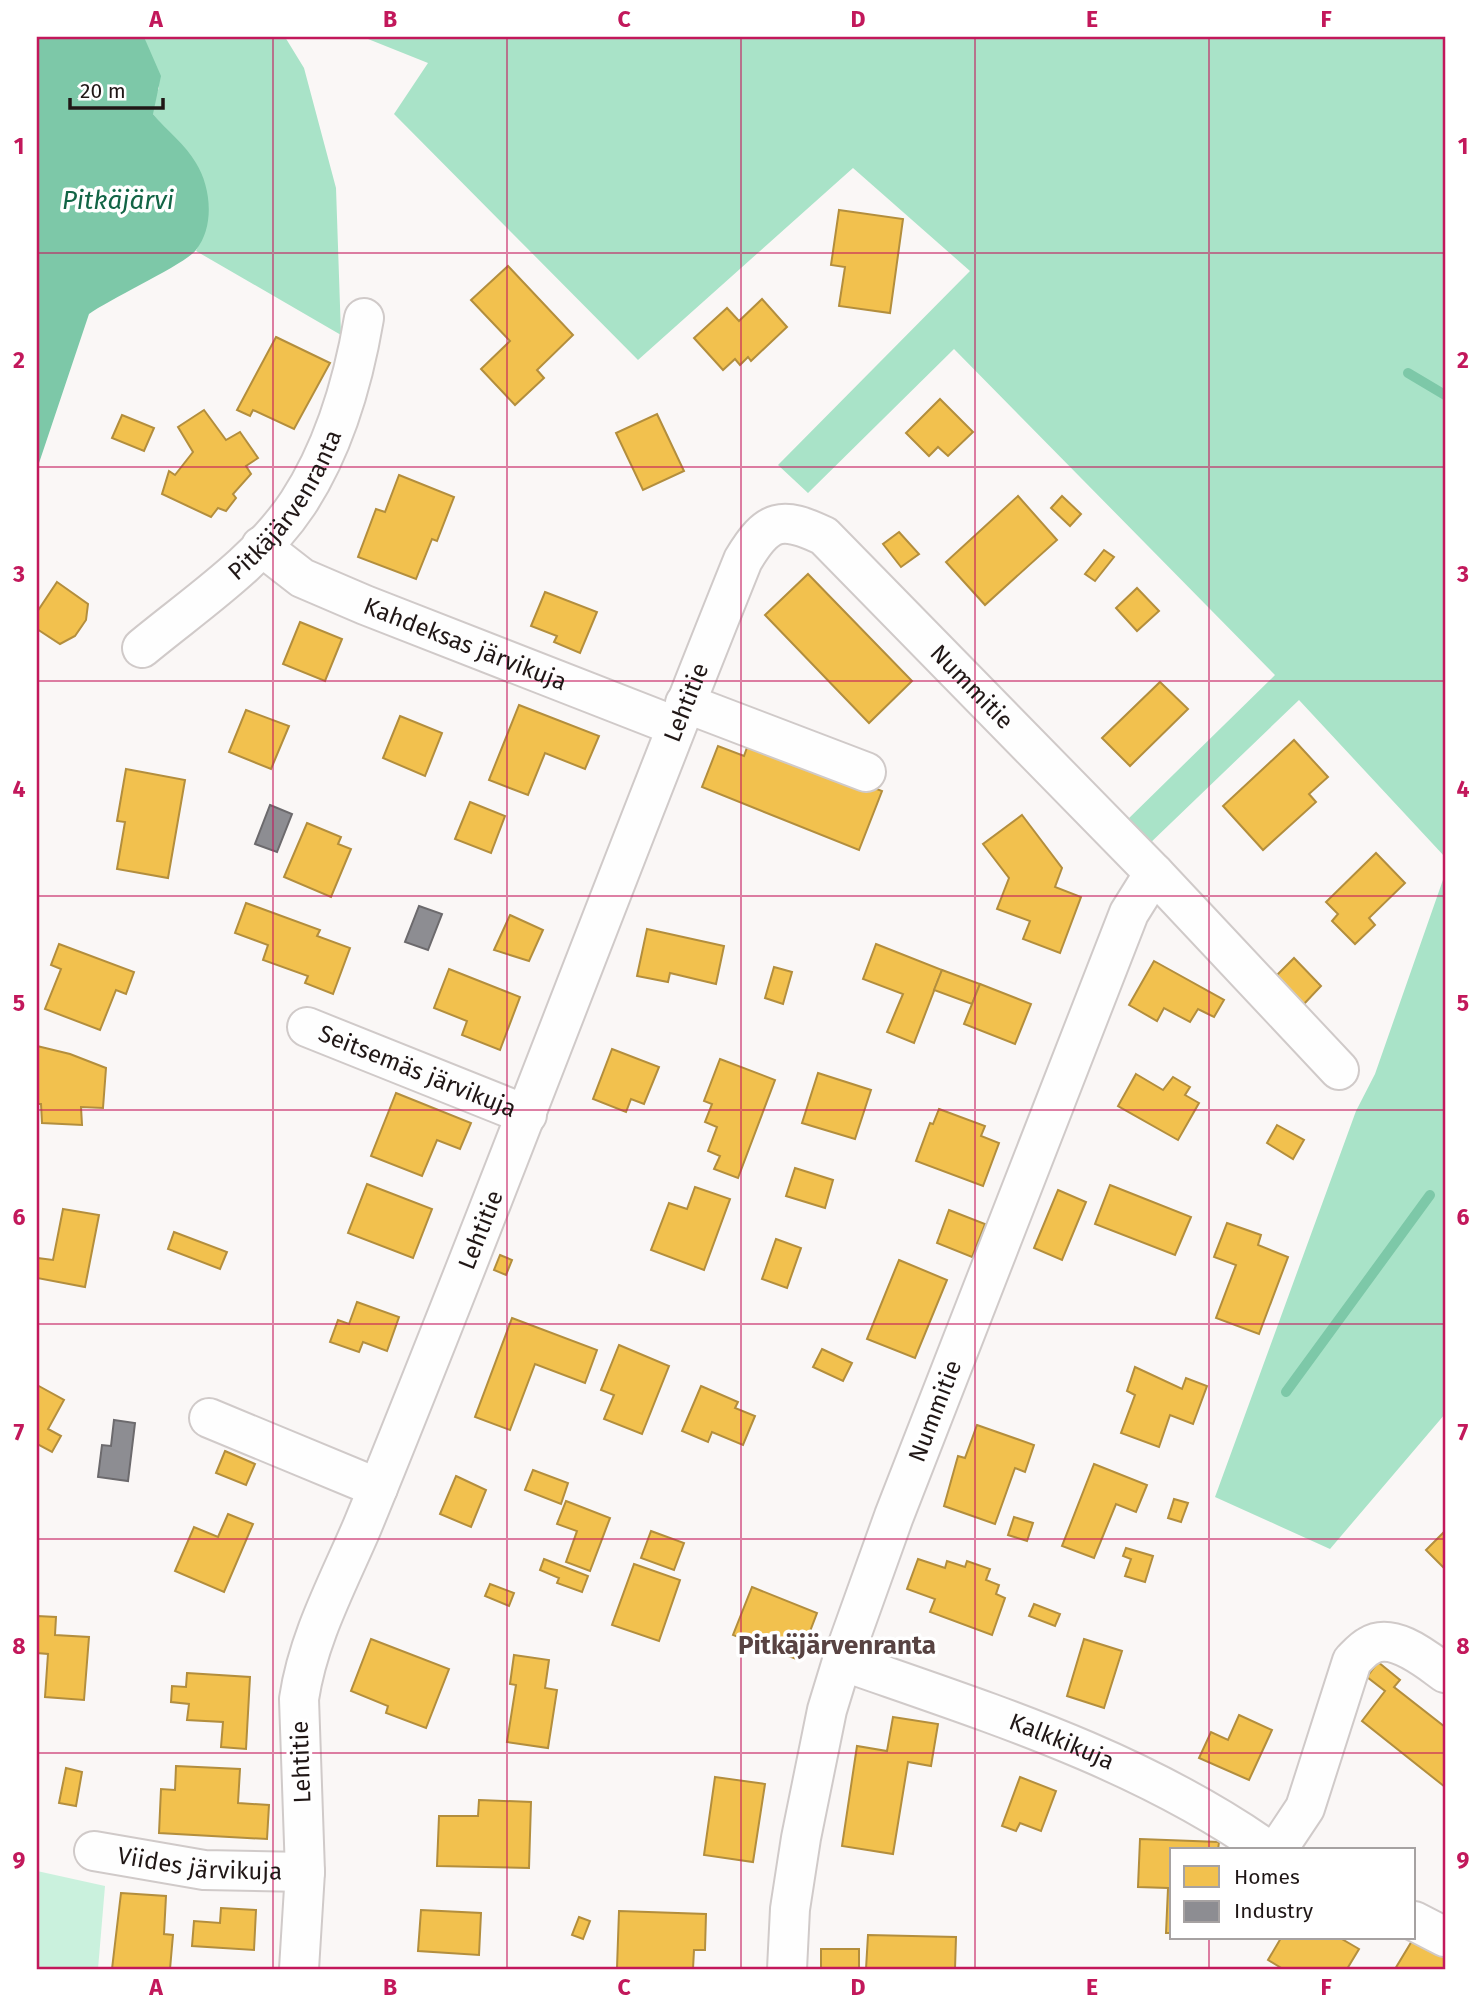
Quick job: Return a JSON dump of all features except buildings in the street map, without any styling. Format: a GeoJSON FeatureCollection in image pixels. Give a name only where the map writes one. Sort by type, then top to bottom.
{"type":"FeatureCollection","features":[{"type":"Feature","properties":{"kind":"street","name":"Pitkäjärvenranta"},"geometry":{"type":"LineString","coordinates":[[142,648],[261,546],[297,505],[328,445],[355,369],[364,318]]}},
{"type":"Feature","properties":{"kind":"street","name":"Lehtitie"},"geometry":{"type":"LineString","coordinates":[[299,1969],[305,1872],[299,1699],[303,1671],[313,1639],[378,1488],[527,1115],[680,714],[743,559],[758,534],[780,522]]}},
{"type":"Feature","properties":{"kind":"street","name":"Nummitie"},"geometry":{"type":"LineString","coordinates":[[780,522],[801,525],[824,536],[1154,873],[1339,1070]]}},
{"type":"Feature","properties":{"kind":"street","name":"Kahdeksas järvikuja"},"geometry":{"type":"LineString","coordinates":[[261,546],[302,578],[365,606],[680,714],[866,772]]}},
{"type":"Feature","properties":{"kind":"street","name":"Nummitie"},"geometry":{"type":"LineString","coordinates":[[787,1969],[790,1909],[801,1838],[827,1710],[842,1661],[894,1516],[1129,913],[1154,873]]}},
{"type":"Feature","properties":{"kind":"street","name":"Seitsemäs järvikuja"},"geometry":{"type":"LineString","coordinates":[[307,1027],[527,1115]]}},
{"type":"Feature","properties":{"kind":"street"},"geometry":{"type":"LineString","coordinates":[[209,1418],[378,1488]]}},
{"type":"Feature","properties":{"kind":"street"},"geometry":{"type":"LineString","coordinates":[[1278,1848],[1305,1808],[1352,1661],[1370,1644],[1392,1642],[1418,1654],[1445,1673]]}},
{"type":"Feature","properties":{"kind":"street","name":"Kalkkikuja"},"geometry":{"type":"LineString","coordinates":[[842,1661],[1062,1738],[1218,1814],[1265,1848]]}},
{"type":"Feature","properties":{"kind":"street","name":"Viides järvikuja"},"geometry":{"type":"LineString","coordinates":[[94,1851],[204,1870],[305,1872]]}},
{"type":"Feature","properties":{"kind":"street"},"geometry":{"type":"LineString","coordinates":[[1416,1922],[1445,1937]]}},
{"type":"Feature","properties":{"kind":"shaded area"},"geometry":{"type":"Polygon","coordinates":[[[144,37],[285,37],[304,68],[336,188],[341,335],[196,251],[206,227],[168,133],[153,114],[153,100],[159,88],[144,37]]]}},
{"type":"Feature","properties":{"kind":"shaded area"},"geometry":{"type":"Polygon","coordinates":[[[363,37],[1445,37],[1445,857],[1299,700],[1146,847],[1124,823],[1275,675],[954,349],[808,493],[778,465],[970,271],[853,168],[638,360],[394,114],[428,63],[363,37]]]}},
{"type":"Feature","properties":{"kind":"shaded area"},"geometry":{"type":"Polygon","coordinates":[[[1445,874],[1445,1414],[1330,1549],[1215,1497],[1356,1111],[1375,1074],[1445,874]]]}},
{"type":"Feature","properties":{"kind":"shaded area"},"geometry":{"type":"Polygon","coordinates":[[[37,1871],[105,1886],[98,1969],[37,1969],[37,1871]]]}},
{"type":"Feature","properties":{"kind":"water","name":"Pitkäjärvi"},"geometry":{"type":"Polygon","coordinates":[[[37,37],[144,37],[161,76],[153,114],[196,163],[205,183],[209,206],[206,230],[190,256],[89,314],[37,469],[37,37]]]}},
{"type":"Feature","properties":{"kind":"waterway"},"geometry":{"type":"LineString","coordinates":[[1408,373],[1445,395]]}},
{"type":"Feature","properties":{"kind":"waterway"},"geometry":{"type":"LineString","coordinates":[[1286,1392],[1430,1195]]}},
{"type":"Feature","properties":{"kind":"district","name":"Pitkäjärvenranta"},"geometry":{"type":"Point","coordinates":[837,1645]}}]}
